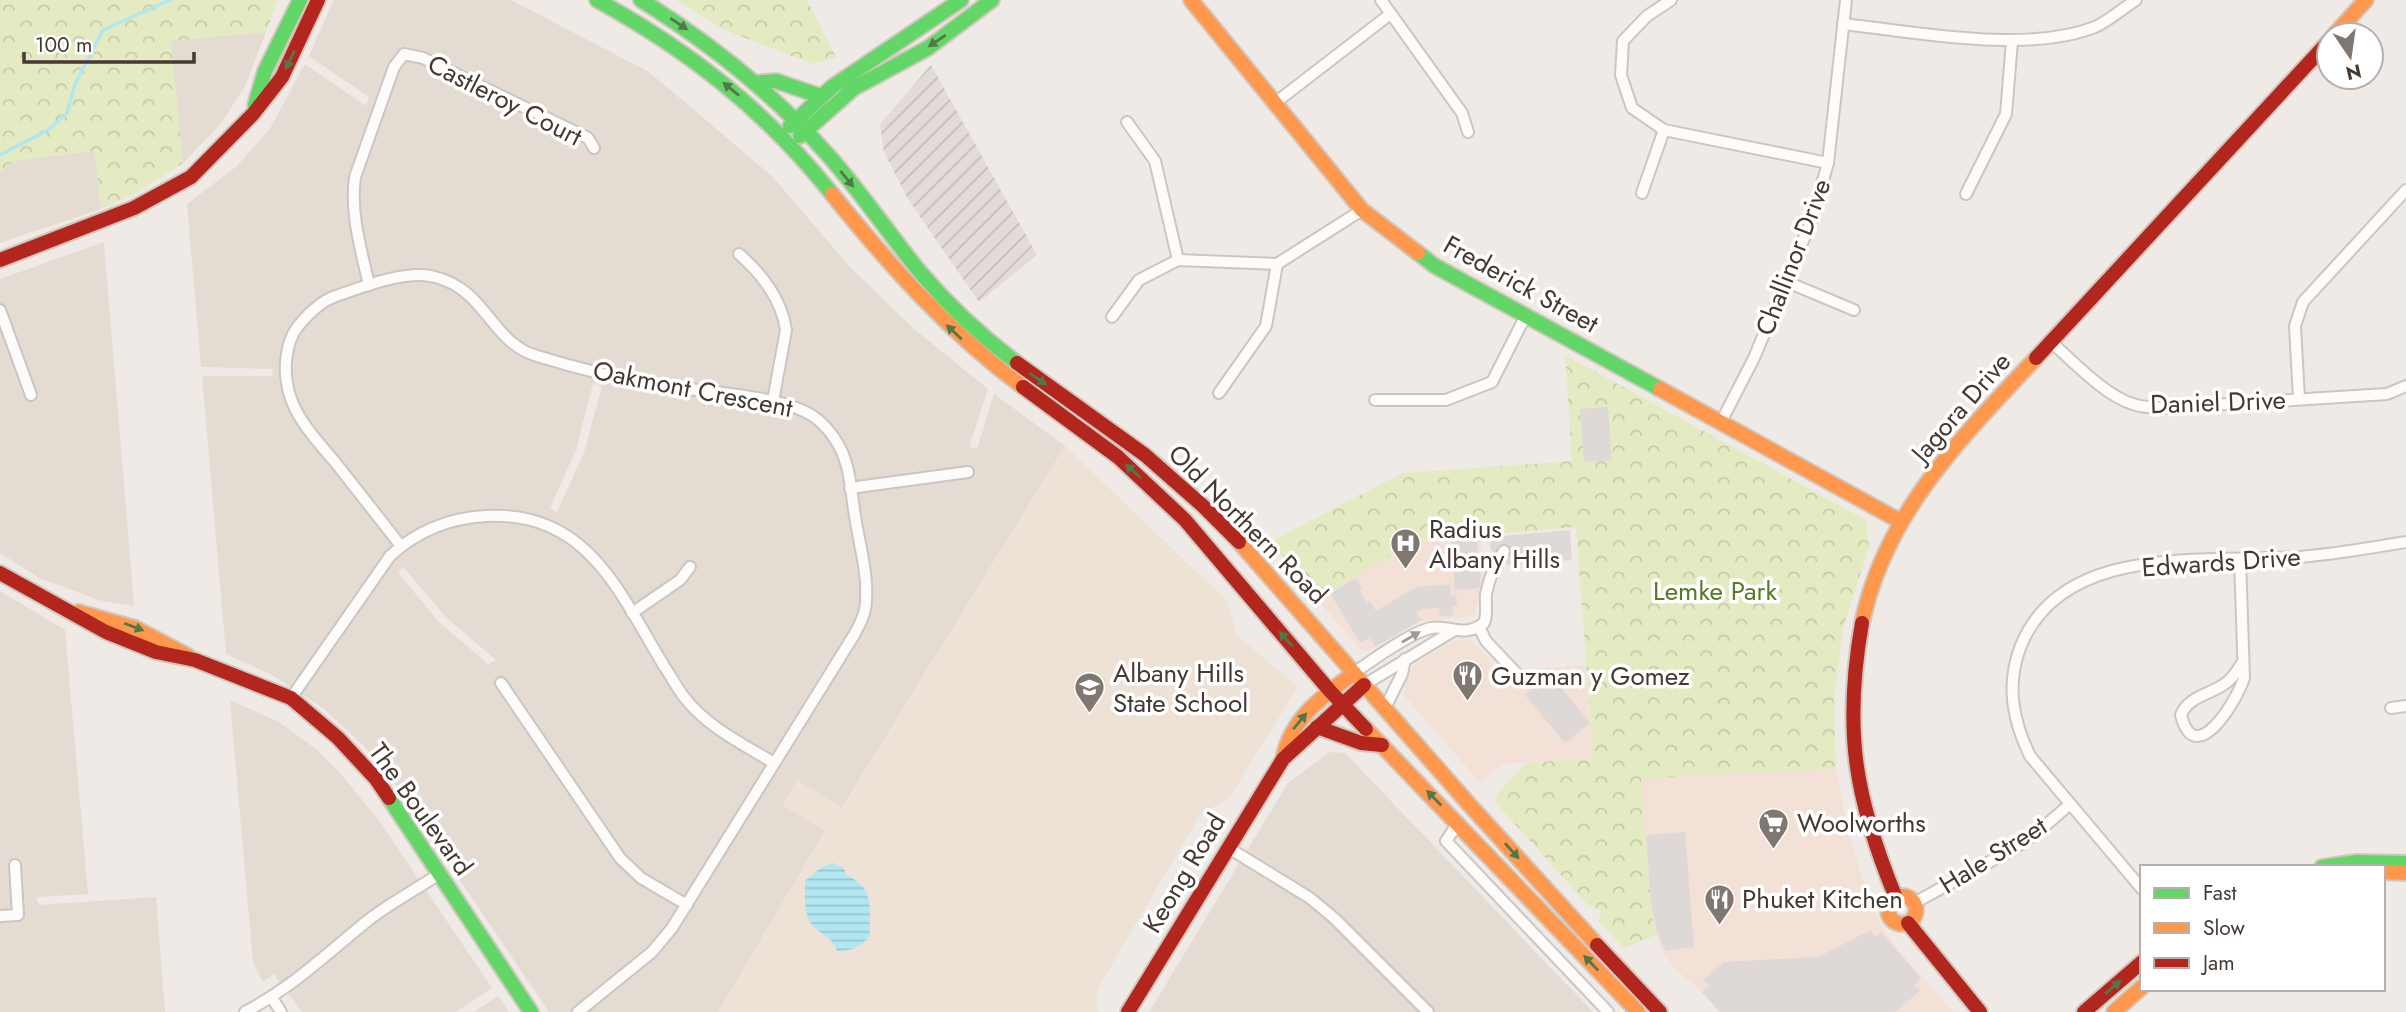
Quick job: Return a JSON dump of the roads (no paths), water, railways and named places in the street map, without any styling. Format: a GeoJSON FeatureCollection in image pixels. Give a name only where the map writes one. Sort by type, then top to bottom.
{"type":"FeatureCollection","features":[{"type":"Feature","properties":{"kind":"main road"},"geometry":{"type":"LineString","coordinates":[[253,114],[265,71],[300,0]]}},
{"type":"Feature","properties":{"kind":"main road"},"geometry":{"type":"LineString","coordinates":[[0,260],[134,208],[191,177],[253,114],[282,77],[318,0]]}},
{"type":"Feature","properties":{"kind":"main road","name":"Old Northern Road"},"geometry":{"type":"LineString","coordinates":[[597,0],[646,27],[686,54],[742,98],[786,140],[882,256],[946,324],[993,365],[1118,457],[1185,520],[1330,691],[1638,1012]]}},
{"type":"Feature","properties":{"kind":"main road","name":"Old Northern Road"},"geometry":{"type":"LineString","coordinates":[[641,0],[691,33],[755,83],[800,126],[828,156],[932,286],[955,310],[1024,370],[1144,454],[1205,508],[1268,574],[1564,910],[1660,1012]]}},
{"type":"Feature","properties":{"kind":"main road"},"geometry":{"type":"LineString","coordinates":[[800,126],[820,96],[961,0]]}},
{"type":"Feature","properties":{"kind":"main road","name":"Frederick Street"},"geometry":{"type":"LineString","coordinates":[[1191,0],[1362,210],[1435,266],[1900,521]]}},
{"type":"Feature","properties":{"kind":"main road"},"geometry":{"type":"LineString","coordinates":[[2347,21],[2366,0]]}},
{"type":"Feature","properties":{"kind":"main road"},"geometry":{"type":"LineString","coordinates":[[786,140],[800,126],[854,88],[928,48],[987,2]]}},
{"type":"Feature","properties":{"kind":"main road","name":"Jagora Drive"},"geometry":{"type":"LineString","coordinates":[[1896,898],[1880,860],[1860,794],[1853,745],[1853,710],[1856,660],[1865,613],[1882,561],[1900,521],[1952,448],[2315,56]]}},
{"type":"Feature","properties":{"kind":"main road"},"geometry":{"type":"LineString","coordinates":[[755,83],[776,81],[820,96]]}},
{"type":"Feature","properties":{"kind":"main road","name":"The Boulevard"},"geometry":{"type":"LineString","coordinates":[[0,573],[26,590],[69,610],[109,617],[163,639],[195,660],[291,698],[338,738],[376,779],[531,1012]]}},
{"type":"Feature","properties":{"kind":"main road","name":"Keong Road"},"geometry":{"type":"LineString","coordinates":[[1283,759],[1284,744],[1307,713],[1354,673]]}},
{"type":"Feature","properties":{"kind":"main road","name":"Keong Road"},"geometry":{"type":"LineString","coordinates":[[1128,1012],[1283,759],[1364,685]]}},
{"type":"Feature","properties":{"kind":"main road"},"geometry":{"type":"LineString","coordinates":[[1317,727],[1361,743],[1382,745]]}},
{"type":"Feature","properties":{"kind":"main road"},"geometry":{"type":"LineString","coordinates":[[2336,865],[2357,862],[2406,863]]}},
{"type":"Feature","properties":{"kind":"main road"},"geometry":{"type":"LineString","coordinates":[[2385,872],[2406,873]]}},
{"type":"Feature","properties":{"kind":"main road"},"geometry":{"type":"LineString","coordinates":[[1904,897],[1914,903],[1915,914],[1908,923],[1896,923],[1889,915],[1889,905],[1896,898],[1904,897]]}},
{"type":"Feature","properties":{"kind":"main road"},"geometry":{"type":"LineString","coordinates":[[1908,923],[1980,1012]]}},
{"type":"Feature","properties":{"kind":"main road"},"geometry":{"type":"LineString","coordinates":[[2084,1012],[2140,964]]}},
{"type":"Feature","properties":{"kind":"main road"},"geometry":{"type":"LineString","coordinates":[[2114,1012],[2140,989]]}},
{"type":"Feature","properties":{"kind":"street"},"geometry":{"type":"LineString","coordinates":[[1381,0],[1389,15],[1462,113],[1468,132]]}},
{"type":"Feature","properties":{"kind":"street"},"geometry":{"type":"LineString","coordinates":[[1671,0],[1647,16],[1623,41],[1620,75],[1632,108],[1664,130],[1828,163]]}},
{"type":"Feature","properties":{"kind":"street","name":"Challinor Drive"},"geometry":{"type":"LineString","coordinates":[[1721,422],[1754,358],[1812,219],[1828,163],[1846,0]]}},
{"type":"Feature","properties":{"kind":"street"},"geometry":{"type":"LineString","coordinates":[[1843,24],[2012,41],[2051,37],[2096,26],[2136,0]]}},
{"type":"Feature","properties":{"kind":"street"},"geometry":{"type":"LineString","coordinates":[[1275,103],[1389,15]]}},
{"type":"Feature","properties":{"kind":"street"},"geometry":{"type":"LineString","coordinates":[[1966,194],[2006,114],[2012,41]]}},
{"type":"Feature","properties":{"kind":"street","name":"Castleroy Court"},"geometry":{"type":"LineString","coordinates":[[369,285],[354,218],[352,196],[355,177],[394,67],[404,54],[423,58],[588,138],[594,148]]}},
{"type":"Feature","properties":{"kind":"street"},"geometry":{"type":"LineString","coordinates":[[1127,122],[1155,161],[1178,260]]}},
{"type":"Feature","properties":{"kind":"street"},"geometry":{"type":"LineString","coordinates":[[1642,193],[1664,130]]}},
{"type":"Feature","properties":{"kind":"street"},"geometry":{"type":"LineString","coordinates":[[2299,399],[2295,327],[2303,302],[2406,190]]}},
{"type":"Feature","properties":{"kind":"street"},"geometry":{"type":"LineString","coordinates":[[1112,317],[1139,280],[1178,260],[1277,264],[1362,210]]}},
{"type":"Feature","properties":{"kind":"street"},"geometry":{"type":"LineString","coordinates":[[739,254],[756,269],[784,318],[786,330],[774,401]]}},
{"type":"Feature","properties":{"kind":"street"},"geometry":{"type":"LineString","coordinates":[[1219,393],[1266,326],[1277,264]]}},
{"type":"Feature","properties":{"kind":"street","name":"Oakmont Crescent"},"geometry":{"type":"LineString","coordinates":[[401,546],[303,422],[290,397],[286,374],[287,353],[294,331],[309,313],[330,298],[409,276],[431,276],[455,283],[477,301],[516,348],[537,356],[656,385],[774,401],[799,408],[816,418],[832,435],[846,463],[866,581],[862,619],[672,928],[652,952],[578,1012]]}},
{"type":"Feature","properties":{"kind":"street"},"geometry":{"type":"LineString","coordinates":[[1787,282],[1854,310]]}},
{"type":"Feature","properties":{"kind":"street"},"geometry":{"type":"LineString","coordinates":[[0,310],[31,395]]}},
{"type":"Feature","properties":{"kind":"street"},"geometry":{"type":"LineString","coordinates":[[1375,400],[1446,400],[1492,382],[1525,317]]}},
{"type":"Feature","properties":{"kind":"street","name":"Daniel Drive"},"geometry":{"type":"LineString","coordinates":[[2051,342],[2106,389],[2121,400],[2136,405],[2165,408],[2387,394],[2406,386]]}},
{"type":"Feature","properties":{"kind":"street"},"geometry":{"type":"LineString","coordinates":[[850,488],[968,472]]}},
{"type":"Feature","properties":{"kind":"street"},"geometry":{"type":"LineString","coordinates":[[291,698],[390,556],[401,546],[429,528],[465,517],[522,516],[570,536],[609,575],[683,697],[700,715],[774,763]]}},
{"type":"Feature","properties":{"kind":"street","name":"Edwards Drive"},"geometry":{"type":"LineString","coordinates":[[2140,887],[2030,756],[2018,731],[2012,705],[2016,659],[2030,627],[2042,610],[2060,593],[2080,581],[2102,573],[2186,559],[2302,556],[2406,542]]}},
{"type":"Feature","properties":{"kind":"street"},"geometry":{"type":"LineString","coordinates":[[1364,685],[1453,631],[1479,627],[1484,623],[1487,616],[1486,596],[1498,559],[1504,551]]}},
{"type":"Feature","properties":{"kind":"street"},"geometry":{"type":"LineString","coordinates":[[2240,559],[2244,678],[2240,690],[2212,731],[2205,736],[2196,736],[2189,732],[2181,715],[2184,708],[2194,699],[2225,685],[2242,663]]}},
{"type":"Feature","properties":{"kind":"street"},"geometry":{"type":"LineString","coordinates":[[632,613],[680,580],[690,567]]}},
{"type":"Feature","properties":{"kind":"street"},"geometry":{"type":"LineString","coordinates":[[1354,673],[1422,631],[1439,627],[1453,631]]}},
{"type":"Feature","properties":{"kind":"street"},"geometry":{"type":"LineString","coordinates":[[1479,627],[1486,641],[1518,675]]}},
{"type":"Feature","properties":{"kind":"street"},"geometry":{"type":"LineString","coordinates":[[1385,708],[1402,674],[1405,659]]}},
{"type":"Feature","properties":{"kind":"street"},"geometry":{"type":"LineString","coordinates":[[501,682],[620,858],[641,878],[687,905]]}},
{"type":"Feature","properties":{"kind":"street"},"geometry":{"type":"LineString","coordinates":[[2391,708],[2406,706]]}},
{"type":"Feature","properties":{"kind":"street","name":"Hale Street"},"geometry":{"type":"LineString","coordinates":[[1914,903],[2015,848],[2070,804]]}},
{"type":"Feature","properties":{"kind":"street"},"geometry":{"type":"LineString","coordinates":[[1458,823],[1446,841],[1608,1012]]}},
{"type":"Feature","properties":{"kind":"street"},"geometry":{"type":"LineString","coordinates":[[1227,847],[1310,898],[1326,911],[1428,1012]]}},
{"type":"Feature","properties":{"kind":"street"},"geometry":{"type":"LineString","coordinates":[[0,916],[18,915],[15,865]]}},
{"type":"Feature","properties":{"kind":"street"},"geometry":{"type":"LineString","coordinates":[[245,1012],[300,979],[373,917],[439,874]]}},
{"type":"Feature","properties":{"kind":"street"},"geometry":{"type":"LineString","coordinates":[[272,998],[281,1012]]}},
{"type":"Feature","properties":{"kind":"water"},"geometry":{"type":"Polygon","coordinates":[[[833,863],[844,868],[846,875],[862,886],[869,900],[870,936],[859,946],[847,950],[837,951],[830,939],[810,923],[806,911],[805,881],[823,866],[833,863]]]}},
{"type":"Feature","properties":{"kind":"waterway"},"geometry":{"type":"LineString","coordinates":[[0,155],[48,130],[67,113],[75,84],[103,30],[170,0]]}},
{"type":"Feature","properties":{"kind":"place","name":"Radius Albany Hills"},"geometry":{"type":"Point","coordinates":[1406,571]}},
{"type":"Feature","properties":{"kind":"place","name":"Guzman y Gomez"},"geometry":{"type":"Point","coordinates":[1468,703]}},
{"type":"Feature","properties":{"kind":"place","name":"Albany Hills State School"},"geometry":{"type":"Point","coordinates":[1090,715]}},
{"type":"Feature","properties":{"kind":"place","name":"Woolworths"},"geometry":{"type":"Point","coordinates":[1774,850]}},
{"type":"Feature","properties":{"kind":"place","name":"Phuket Kitchen"},"geometry":{"type":"Point","coordinates":[1719,926]}},
{"type":"Feature","properties":{"kind":"park label","name":"Lemke Park"},"geometry":{"type":"Point","coordinates":[1715,591]}}]}
